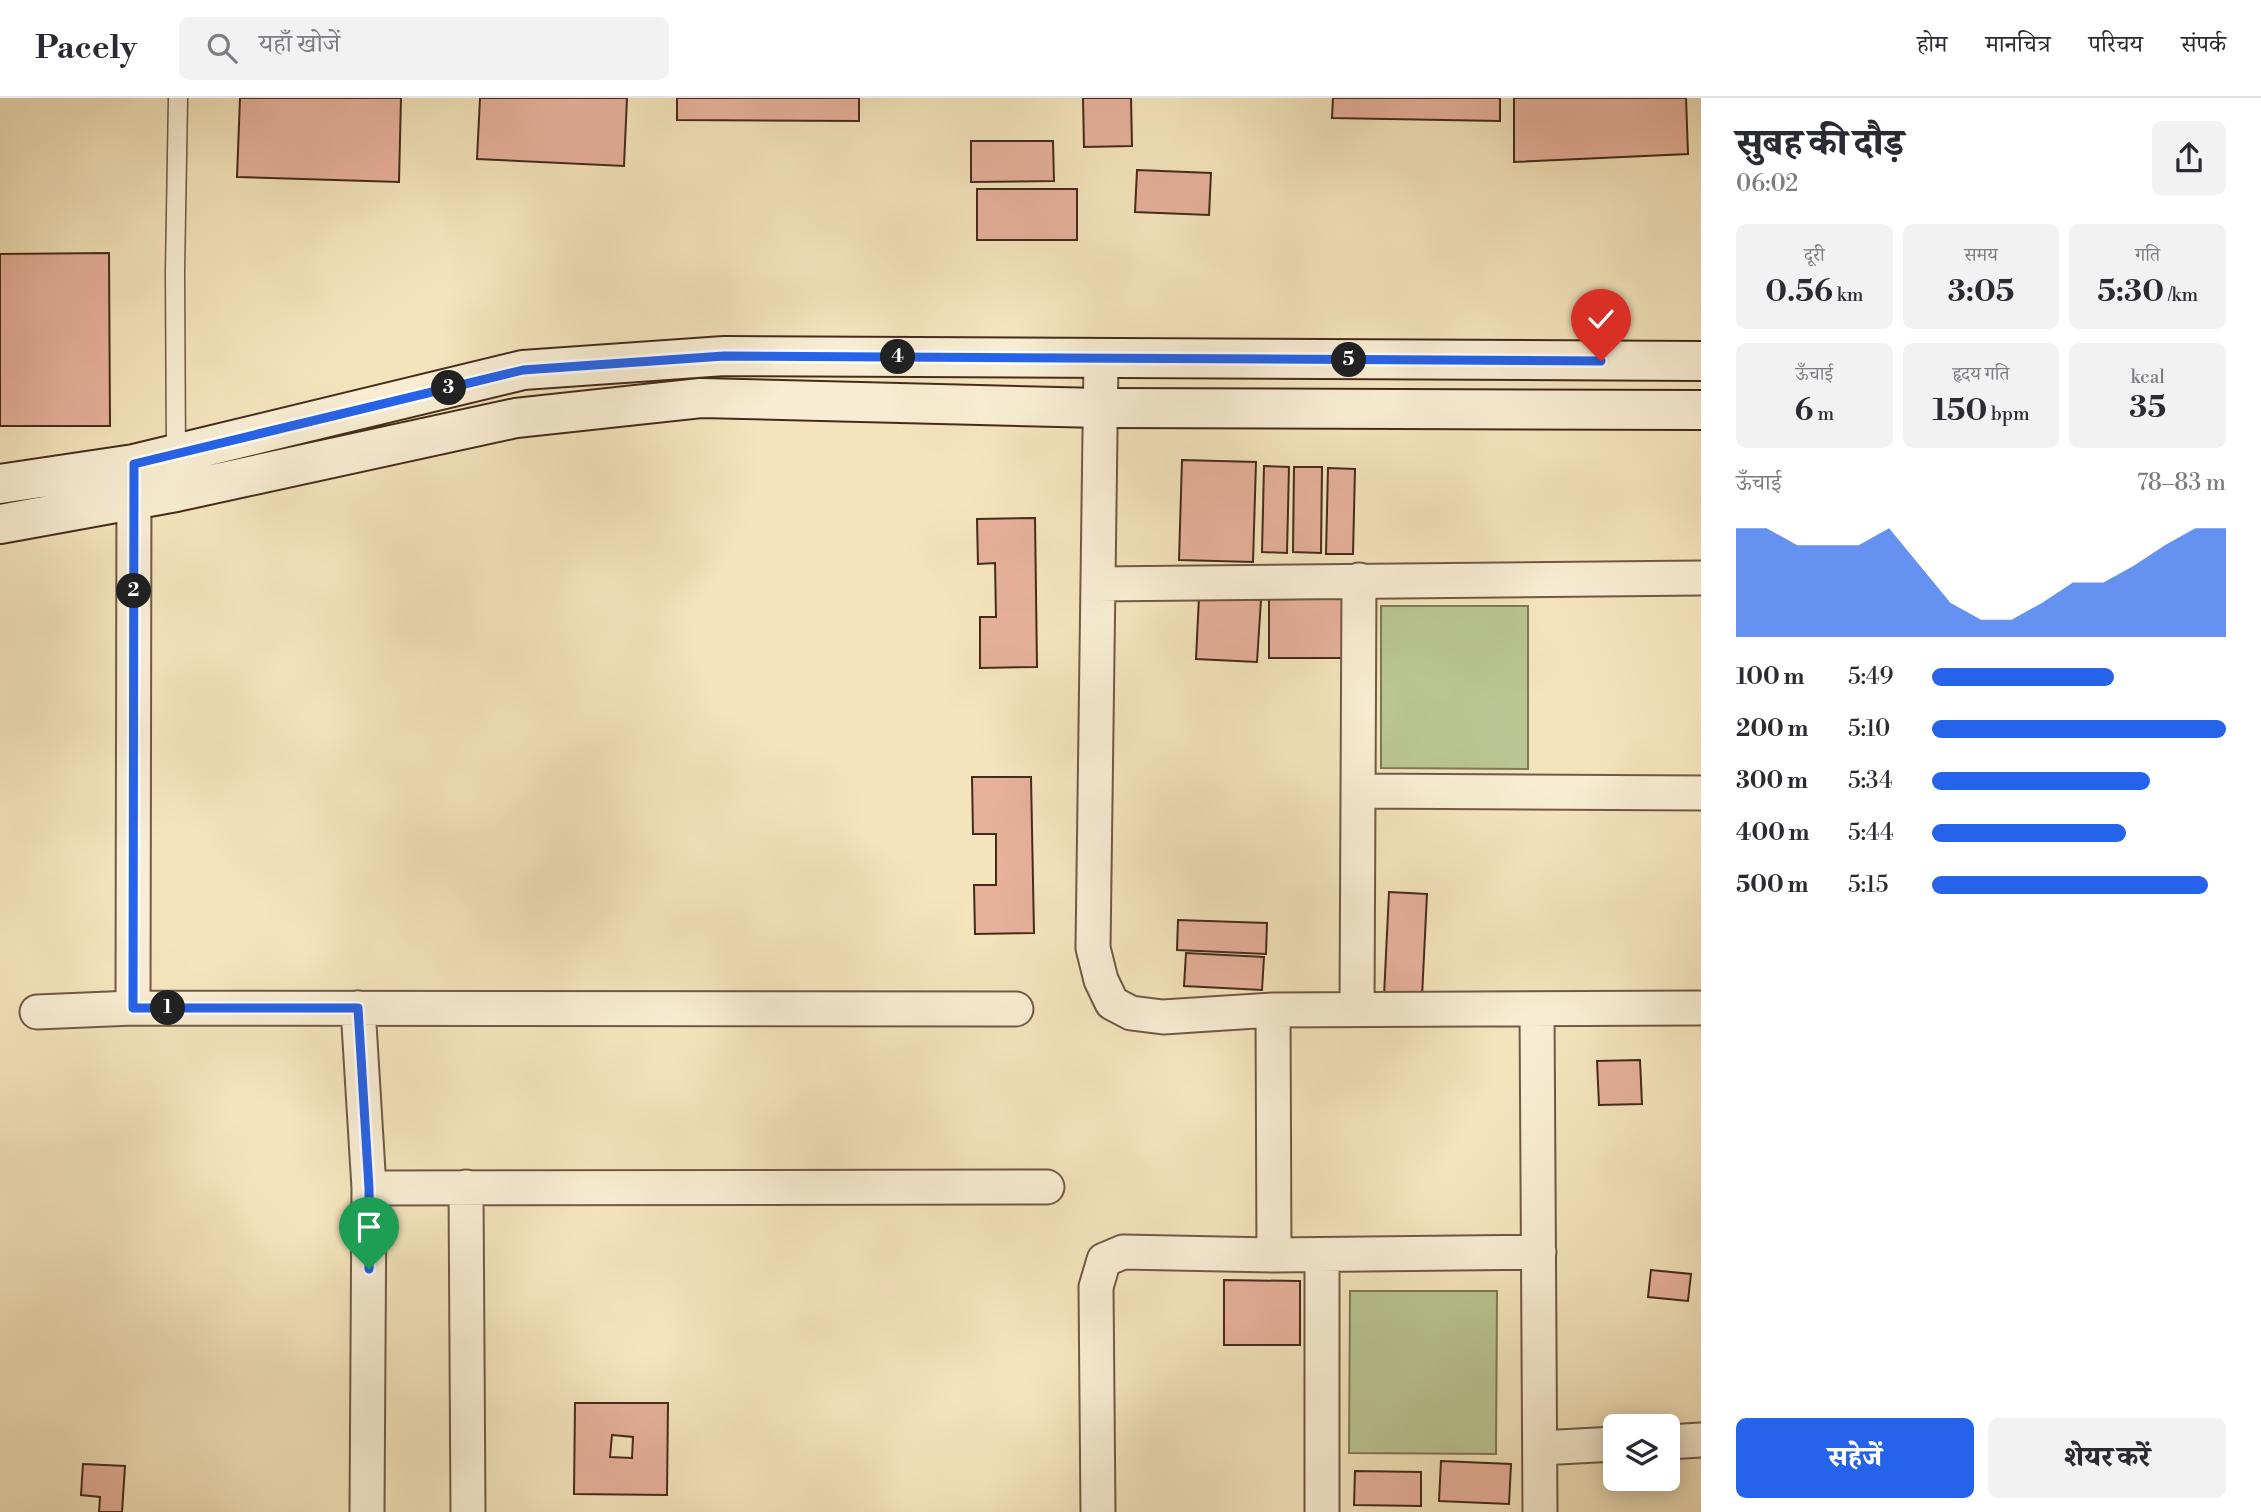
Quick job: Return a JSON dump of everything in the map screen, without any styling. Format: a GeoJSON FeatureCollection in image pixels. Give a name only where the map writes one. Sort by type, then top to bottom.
{"type":"FeatureCollection","features":[{"type":"Feature","properties":{"kind":"street"},"geometry":{"type":"LineString","coordinates":[[0,524],[134,482],[176,453],[523,370],[724,356],[1701,361]]}},
{"type":"Feature","properties":{"kind":"street"},"geometry":{"type":"LineString","coordinates":[[1101,359],[1093,948],[1101,980],[1112,1003],[1131,1013],[1163,1017],[1273,1010],[1701,1008]]}},
{"type":"Feature","properties":{"kind":"street"},"geometry":{"type":"LineString","coordinates":[[0,484],[134,482],[176,492],[516,418],[701,398],[1100,408],[1701,410]]}},
{"type":"Feature","properties":{"kind":"street"},"geometry":{"type":"LineString","coordinates":[[133,1008],[134,482]]}},
{"type":"Feature","properties":{"kind":"street"},"geometry":{"type":"LineString","coordinates":[[1098,584],[1701,578]]}},
{"type":"Feature","properties":{"kind":"street"},"geometry":{"type":"LineString","coordinates":[[1357,1009],[1359,580]]}},
{"type":"Feature","properties":{"kind":"street"},"geometry":{"type":"LineString","coordinates":[[1358,791],[1701,793]]}},
{"type":"Feature","properties":{"kind":"street"},"geometry":{"type":"LineString","coordinates":[[37,1012],[133,1008],[1016,1009]]}},
{"type":"Feature","properties":{"kind":"street"},"geometry":{"type":"LineString","coordinates":[[358,1008],[369,1188],[367,1512]]}},
{"type":"Feature","properties":{"kind":"street"},"geometry":{"type":"LineString","coordinates":[[1537,1009],[1540,1512]]}},
{"type":"Feature","properties":{"kind":"street"},"geometry":{"type":"LineString","coordinates":[[1273,1010],[1274,1255]]}},
{"type":"Feature","properties":{"kind":"street"},"geometry":{"type":"LineString","coordinates":[[466,1187],[468,1512]]}},
{"type":"Feature","properties":{"kind":"street"},"geometry":{"type":"LineString","coordinates":[[369,1188],[1047,1187]]}},
{"type":"Feature","properties":{"kind":"street"},"geometry":{"type":"LineString","coordinates":[[1098,1512],[1096,1287],[1104,1260],[1123,1252],[1322,1255],[1539,1252]]}},
{"type":"Feature","properties":{"kind":"street"},"geometry":{"type":"LineString","coordinates":[[1322,1255],[1322,1512]]}},
{"type":"Feature","properties":{"kind":"street"},"geometry":{"type":"LineString","coordinates":[[1680,1441],[1701,1440]]}},
{"type":"Feature","properties":{"kind":"street"},"geometry":{"type":"LineString","coordinates":[[1540,1448],[1603,1445]]}},
{"type":"Feature","properties":{"kind":"lane"},"geometry":{"type":"LineString","coordinates":[[176,492],[175,272],[178,98]]}},
{"type":"Feature","properties":{"kind":"green space"},"geometry":{"type":"Polygon","coordinates":[[[1381,606],[1528,606],[1528,769],[1381,768],[1381,606]]]}},
{"type":"Feature","properties":{"kind":"green space"},"geometry":{"type":"Polygon","coordinates":[[[1350,1291],[1497,1291],[1496,1454],[1349,1453],[1350,1291]]]}},
{"type":"Feature","properties":{"kind":"building"},"geometry":{"type":"Polygon","coordinates":[[[240,98],[401,98],[399,182],[237,177],[240,98]]]}},
{"type":"Feature","properties":{"kind":"building"},"geometry":{"type":"Polygon","coordinates":[[[480,98],[627,98],[624,166],[477,159],[480,98]]]}},
{"type":"Feature","properties":{"kind":"building"},"geometry":{"type":"Polygon","coordinates":[[[677,98],[859,98],[859,121],[677,120],[677,98]]]}},
{"type":"Feature","properties":{"kind":"building"},"geometry":{"type":"Polygon","coordinates":[[[1083,98],[1131,98],[1132,146],[1084,147],[1083,98]]]}},
{"type":"Feature","properties":{"kind":"building"},"geometry":{"type":"Polygon","coordinates":[[[1333,98],[1500,98],[1500,121],[1332,118],[1333,98]]]}},
{"type":"Feature","properties":{"kind":"building"},"geometry":{"type":"Polygon","coordinates":[[[1514,98],[1686,98],[1688,154],[1514,162],[1514,98]]]}},
{"type":"Feature","properties":{"kind":"building"},"geometry":{"type":"Polygon","coordinates":[[[971,141],[1053,141],[1054,181],[971,182],[971,141]]]}},
{"type":"Feature","properties":{"kind":"building"},"geometry":{"type":"Polygon","coordinates":[[[1137,170],[1211,173],[1209,215],[1135,212],[1137,170]]]}},
{"type":"Feature","properties":{"kind":"building"},"geometry":{"type":"Polygon","coordinates":[[[977,189],[1077,189],[1077,240],[977,240],[977,189]]]}},
{"type":"Feature","properties":{"kind":"building"},"geometry":{"type":"Polygon","coordinates":[[[109,253],[110,426],[0,426],[0,254],[109,253]]]}},
{"type":"Feature","properties":{"kind":"building"},"geometry":{"type":"Polygon","coordinates":[[[1182,460],[1256,462],[1253,562],[1179,560],[1182,460]]]}},
{"type":"Feature","properties":{"kind":"building"},"geometry":{"type":"Polygon","coordinates":[[[1264,466],[1289,467],[1287,553],[1262,552],[1264,466]]]}},
{"type":"Feature","properties":{"kind":"building"},"geometry":{"type":"Polygon","coordinates":[[[1294,467],[1322,467],[1321,553],[1293,552],[1294,467]]]}},
{"type":"Feature","properties":{"kind":"building"},"geometry":{"type":"Polygon","coordinates":[[[1328,468],[1355,469],[1353,554],[1326,554],[1328,468]]]}},
{"type":"Feature","properties":{"kind":"building"},"geometry":{"type":"Polygon","coordinates":[[[1035,518],[1037,667],[980,668],[980,617],[996,617],[995,563],[978,564],[977,519],[1035,518]]]}},
{"type":"Feature","properties":{"kind":"building"},"geometry":{"type":"Polygon","coordinates":[[[1199,597],[1261,600],[1257,662],[1196,659],[1199,597]]]}},
{"type":"Feature","properties":{"kind":"building"},"geometry":{"type":"Polygon","coordinates":[[[1269,598],[1353,599],[1352,658],[1269,658],[1269,598]]]}},
{"type":"Feature","properties":{"kind":"building"},"geometry":{"type":"Polygon","coordinates":[[[972,777],[1031,777],[1034,933],[975,934],[974,885],[996,885],[996,834],[973,834],[972,777]]]}},
{"type":"Feature","properties":{"kind":"building"},"geometry":{"type":"Polygon","coordinates":[[[1389,892],[1427,894],[1422,997],[1384,996],[1389,892]]]}},
{"type":"Feature","properties":{"kind":"building"},"geometry":{"type":"Polygon","coordinates":[[[1178,920],[1267,923],[1266,954],[1177,950],[1178,920]]]}},
{"type":"Feature","properties":{"kind":"building"},"geometry":{"type":"Polygon","coordinates":[[[1186,953],[1264,957],[1262,990],[1184,986],[1186,953]]]}},
{"type":"Feature","properties":{"kind":"building"},"geometry":{"type":"Polygon","coordinates":[[[1640,1060],[1642,1104],[1599,1105],[1597,1061],[1640,1060]]]}},
{"type":"Feature","properties":{"kind":"building"},"geometry":{"type":"Polygon","coordinates":[[[1651,1270],[1691,1274],[1688,1301],[1648,1297],[1651,1270]]]}},
{"type":"Feature","properties":{"kind":"building"},"geometry":{"type":"Polygon","coordinates":[[[1224,1280],[1300,1281],[1300,1345],[1224,1345],[1224,1280]]]}},
{"type":"Feature","properties":{"kind":"building"},"geometry":{"type":"Polygon","coordinates":[[[575,1403],[668,1403],[667,1495],[574,1494],[575,1403]],[[612,1435],[610,1457],[632,1458],[633,1437],[612,1435]]]}},
{"type":"Feature","properties":{"kind":"building"},"geometry":{"type":"Polygon","coordinates":[[[1441,1461],[1511,1464],[1509,1504],[1439,1501],[1441,1461]]]}},
{"type":"Feature","properties":{"kind":"building"},"geometry":{"type":"Polygon","coordinates":[[[83,1464],[125,1466],[122,1512],[99,1512],[100,1497],[81,1495],[83,1464]]]}},
{"type":"Feature","properties":{"kind":"building"},"geometry":{"type":"Polygon","coordinates":[[[1355,1471],[1421,1472],[1421,1506],[1354,1505],[1355,1471]]]}},
{"type":"Feature","properties":{"kind":"route"},"geometry":{"type":"LineString","coordinates":[[369,1269],[369,1188],[358,1008],[133,1008],[134,464],[523,370],[724,356],[1601,361]]}}]}
